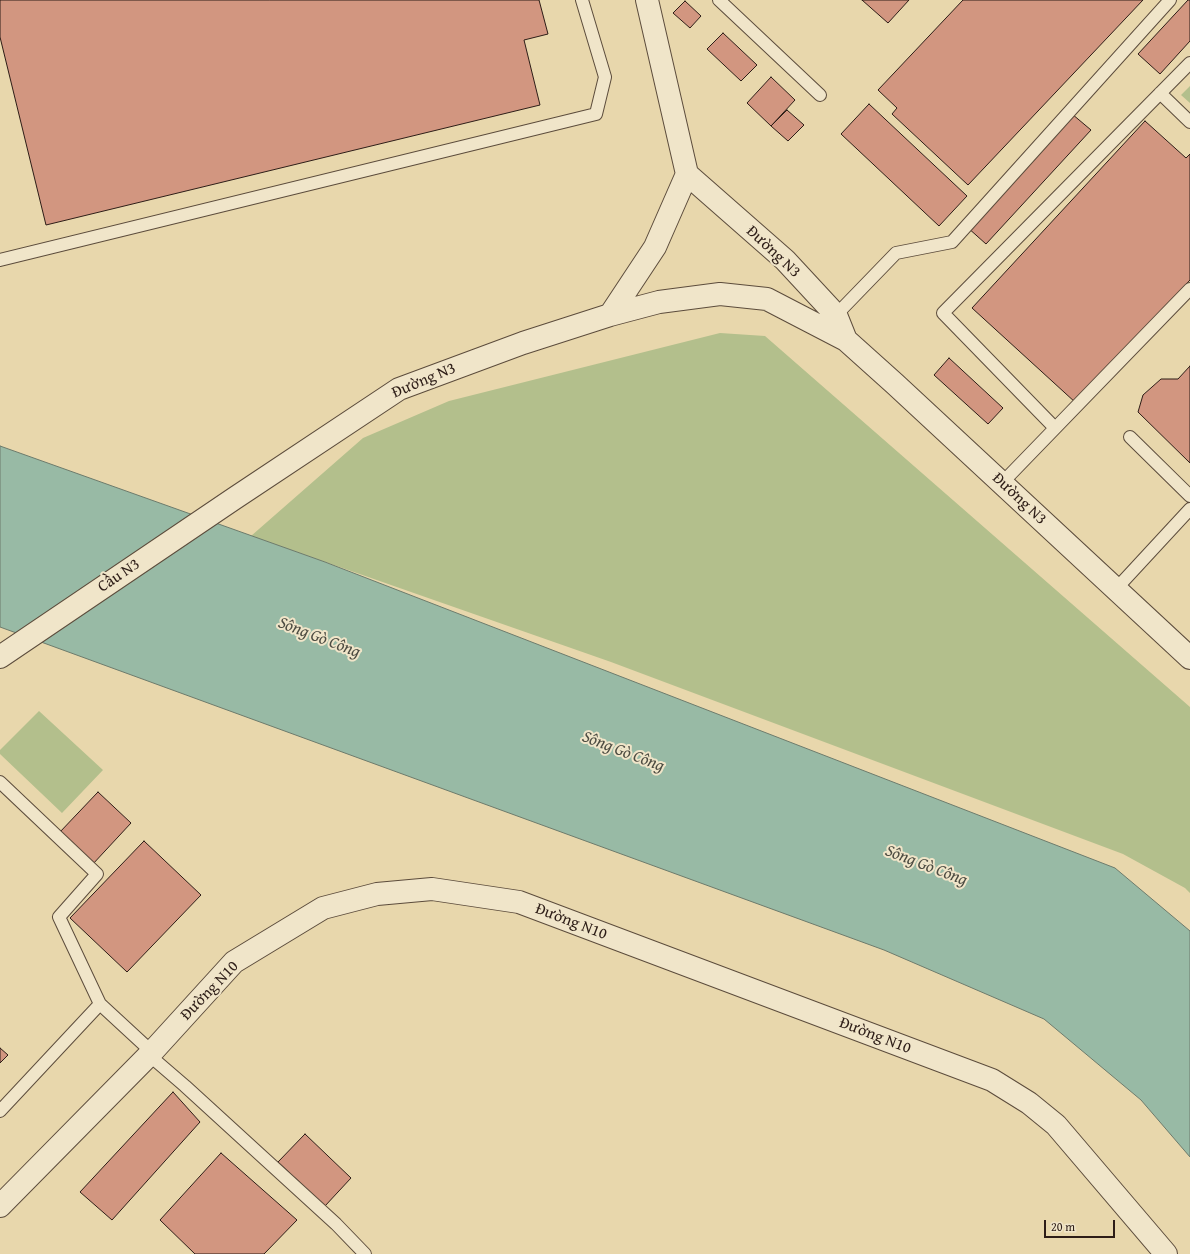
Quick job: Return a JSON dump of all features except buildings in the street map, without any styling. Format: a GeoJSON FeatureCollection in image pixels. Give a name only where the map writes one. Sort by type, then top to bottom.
{"type":"FeatureCollection","features":[{"type":"Feature","properties":{"kind":"street"},"geometry":{"type":"LineString","coordinates":[[610,315],[655,247],[687,174],[647,0]]}},
{"type":"Feature","properties":{"kind":"street","name":"Đường N3"},"geometry":{"type":"LineString","coordinates":[[687,174],[785,260],[836,315],[846,340]]}},
{"type":"Feature","properties":{"kind":"street","name":"Đường N3"},"geometry":{"type":"LineString","coordinates":[[235,498],[399,389],[523,343],[610,315],[659,302],[720,294],[767,299],[846,340],[1190,657]]}},
{"type":"Feature","properties":{"kind":"street","name":"Cầu N3"},"geometry":{"type":"LineString","coordinates":[[2,656],[235,498]]}},
{"type":"Feature","properties":{"kind":"street","name":"Đường N10"},"geometry":{"type":"LineString","coordinates":[[0,1206],[151,1053],[234,962],[323,908],[377,894],[432,889],[519,902],[992,1080],[1029,1103],[1056,1125],[1166,1254]]}},
{"type":"Feature","properties":{"kind":"lane"},"geometry":{"type":"LineString","coordinates":[[0,260],[596,114],[605,77],[582,0]]}},
{"type":"Feature","properties":{"kind":"lane"},"geometry":{"type":"LineString","coordinates":[[719,0],[820,95]]}},
{"type":"Feature","properties":{"kind":"lane"},"geometry":{"type":"LineString","coordinates":[[836,315],[896,253],[952,242],[1170,0]]}},
{"type":"Feature","properties":{"kind":"lane"},"geometry":{"type":"LineString","coordinates":[[1055,428],[943,313],[1190,62]]}},
{"type":"Feature","properties":{"kind":"lane"},"geometry":{"type":"LineString","coordinates":[[1160,93],[1190,122]]}},
{"type":"Feature","properties":{"kind":"lane"},"geometry":{"type":"LineString","coordinates":[[1002,483],[1190,289]]}},
{"type":"Feature","properties":{"kind":"lane"},"geometry":{"type":"LineString","coordinates":[[1130,437],[1190,496]]}},
{"type":"Feature","properties":{"kind":"lane"},"geometry":{"type":"LineString","coordinates":[[1116,589],[1190,509]]}},
{"type":"Feature","properties":{"kind":"lane"},"geometry":{"type":"LineString","coordinates":[[0,782],[97,874],[59,917],[100,1004],[185,1086],[336,1224],[365,1254]]}},
{"type":"Feature","properties":{"kind":"lane"},"geometry":{"type":"LineString","coordinates":[[0,1111],[100,1004]]}},
{"type":"Feature","properties":{"kind":"shaded area"},"geometry":{"type":"Polygon","coordinates":[[[1190,86],[1190,103],[1181,95],[1190,86]]]}},
{"type":"Feature","properties":{"kind":"shaded area"},"geometry":{"type":"Polygon","coordinates":[[[720,333],[765,336],[1190,707],[1190,893],[1185,888],[1123,854],[611,662],[251,536],[363,438],[449,401],[720,333]]]}},
{"type":"Feature","properties":{"kind":"shaded area"},"geometry":{"type":"Polygon","coordinates":[[[39,711],[103,770],[62,813],[0,754],[0,750],[39,711]]]}},
{"type":"Feature","properties":{"kind":"water","name":"Sông Gò Công"},"geometry":{"type":"Polygon","coordinates":[[[0,446],[325,562],[1115,868],[1190,931],[1190,1157],[1141,1100],[1044,1019],[884,950],[0,627],[0,446]]]}}]}
